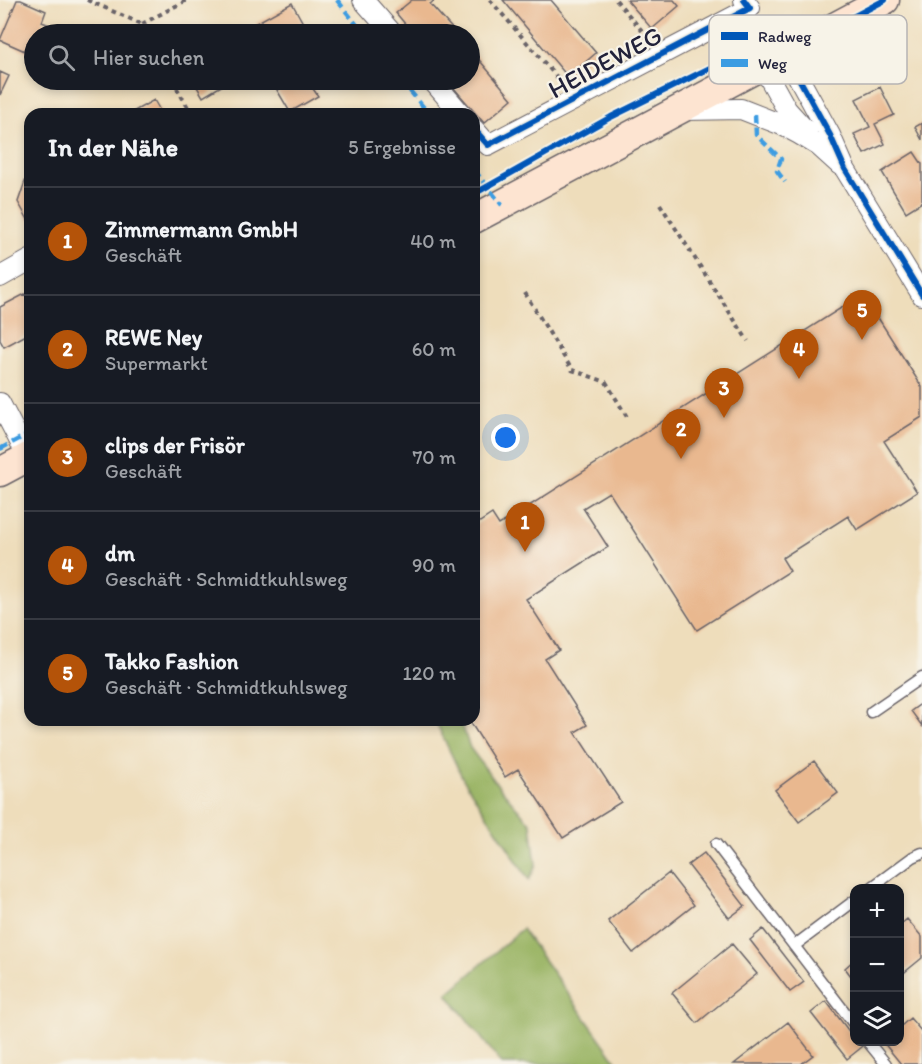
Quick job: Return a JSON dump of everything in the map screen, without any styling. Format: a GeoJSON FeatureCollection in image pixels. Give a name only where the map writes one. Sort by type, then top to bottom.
{"type":"FeatureCollection","features":[{"type":"Feature","properties":{"kind":"main road"},"geometry":{"type":"LineString","coordinates":[[857,15],[885,0]]}},
{"type":"Feature","properties":{"kind":"main road"},"geometry":{"type":"LineString","coordinates":[[480,216],[726,84]]}},
{"type":"Feature","properties":{"kind":"main road"},"geometry":{"type":"LineString","coordinates":[[0,472],[24,459]]}},
{"type":"Feature","properties":{"kind":"street"},"geometry":{"type":"LineString","coordinates":[[370,2],[386,24]]}},
{"type":"Feature","properties":{"kind":"street","name":"HEIDEWEG"},"geometry":{"type":"LineString","coordinates":[[728,15],[747,4]]}},
{"type":"Feature","properties":{"kind":"street","name":"HEIDEWEG"},"geometry":{"type":"LineString","coordinates":[[480,136],[488,145],[662,54],[709,26]]}},
{"type":"Feature","properties":{"kind":"street"},"geometry":{"type":"LineString","coordinates":[[780,84],[787,110],[819,146],[845,169]]}},
{"type":"Feature","properties":{"kind":"street"},"geometry":{"type":"LineString","coordinates":[[792,84],[830,135],[845,169],[922,296]]}},
{"type":"Feature","properties":{"kind":"street"},"geometry":{"type":"LineString","coordinates":[[441,90],[456,108]]}},
{"type":"Feature","properties":{"kind":"street"},"geometry":{"type":"LineString","coordinates":[[678,110],[741,109],[782,125],[819,146]]}},
{"type":"Feature","properties":{"kind":"street"},"geometry":{"type":"LineString","coordinates":[[0,277],[24,263]]}},
{"type":"Feature","properties":{"kind":"street"},"geometry":{"type":"LineString","coordinates":[[0,403],[24,447]]}},
{"type":"Feature","properties":{"kind":"lane"},"geometry":{"type":"LineString","coordinates":[[871,712],[922,677]]}},
{"type":"Feature","properties":{"kind":"lane"},"geometry":{"type":"LineString","coordinates":[[716,844],[850,1018]]}},
{"type":"Feature","properties":{"kind":"lane"},"geometry":{"type":"LineString","coordinates":[[876,884],[913,856],[922,852]]}},
{"type":"Feature","properties":{"kind":"lane"},"geometry":{"type":"LineString","coordinates":[[794,946],[850,905]]}},
{"type":"Feature","properties":{"kind":"lane"},"geometry":{"type":"LineString","coordinates":[[872,1046],[886,1064]]}},
{"type":"Feature","properties":{"kind":"path"},"geometry":{"type":"LineString","coordinates":[[87,0],[142,24],[187,0]]}},
{"type":"Feature","properties":{"kind":"path"},"geometry":{"type":"LineString","coordinates":[[490,0],[576,99]]}},
{"type":"Feature","properties":{"kind":"path"},"geometry":{"type":"LineString","coordinates":[[616,0],[662,54]]}},
{"type":"Feature","properties":{"kind":"path"},"geometry":{"type":"LineString","coordinates":[[178,90],[188,108]]}},
{"type":"Feature","properties":{"kind":"path"},"geometry":{"type":"LineString","coordinates":[[660,204],[748,341]]}},
{"type":"Feature","properties":{"kind":"path"},"geometry":{"type":"LineString","coordinates":[[525,293],[572,370],[606,382],[627,417]]}},
{"type":"Feature","properties":{"kind":"green space"},"geometry":{"type":"Polygon","coordinates":[[[438,726],[462,726],[470,748],[531,824],[536,865],[529,880],[463,779],[438,726]]]}},
{"type":"Feature","properties":{"kind":"green space"},"geometry":{"type":"Polygon","coordinates":[[[522,929],[618,1064],[502,1064],[447,994],[522,929]]]}},
{"type":"Feature","properties":{"kind":"building"},"geometry":{"type":"Polygon","coordinates":[[[17,0],[46,11],[42,22],[47,24],[24,24],[24,51],[0,40],[17,0]]]}},
{"type":"Feature","properties":{"kind":"building"},"geometry":{"type":"Polygon","coordinates":[[[412,0],[435,0],[430,4],[448,24],[405,24],[396,13],[412,0]]]}},
{"type":"Feature","properties":{"kind":"building"},"geometry":{"type":"Polygon","coordinates":[[[503,0],[551,0],[596,53],[568,77],[503,0]]]}},
{"type":"Feature","properties":{"kind":"building"},"geometry":{"type":"Polygon","coordinates":[[[627,0],[674,0],[679,6],[652,29],[627,0]]]}},
{"type":"Feature","properties":{"kind":"building"},"geometry":{"type":"Polygon","coordinates":[[[292,3],[304,24],[257,24],[292,3]]]}},
{"type":"Feature","properties":{"kind":"building"},"geometry":{"type":"Polygon","coordinates":[[[480,61],[512,99],[484,123],[480,118],[480,108],[471,108],[456,90],[480,90],[480,61]]]}},
{"type":"Feature","properties":{"kind":"building"},"geometry":{"type":"Polygon","coordinates":[[[0,72],[9,76],[0,95],[0,72]]]}},
{"type":"Feature","properties":{"kind":"building"},"geometry":{"type":"Polygon","coordinates":[[[880,87],[894,115],[875,124],[885,144],[864,154],[854,134],[870,127],[856,99],[880,87]]]}},
{"type":"Feature","properties":{"kind":"building"},"geometry":{"type":"Polygon","coordinates":[[[199,90],[215,90],[203,97],[199,90]]]}},
{"type":"Feature","properties":{"kind":"building"},"geometry":{"type":"Polygon","coordinates":[[[277,90],[314,90],[318,96],[297,108],[288,108],[277,90]]]}},
{"type":"Feature","properties":{"kind":"building"},"geometry":{"type":"Polygon","coordinates":[[[154,100],[159,108],[140,108],[154,100]]]}},
{"type":"Feature","properties":{"kind":"building"},"geometry":{"type":"Polygon","coordinates":[[[922,123],[922,140],[915,127],[922,123]]]}},
{"type":"Feature","properties":{"kind":"building"},"geometry":{"type":"Polygon","coordinates":[[[914,152],[922,164],[922,202],[906,212],[882,172],[914,152]]]}},
{"type":"Feature","properties":{"kind":"building"},"geometry":{"type":"Polygon","coordinates":[[[24,185],[24,212],[18,202],[24,185]]]}},
{"type":"Feature","properties":{"kind":"building"},"geometry":{"type":"Polygon","coordinates":[[[863,294],[922,387],[922,417],[884,441],[917,492],[857,530],[848,516],[782,558],[790,571],[697,630],[609,492],[583,508],[608,547],[526,599],[559,650],[545,659],[587,725],[575,732],[621,802],[563,838],[518,769],[505,777],[473,726],[480,726],[480,522],[492,514],[499,525],[863,294]]]}},
{"type":"Feature","properties":{"kind":"building"},"geometry":{"type":"Polygon","coordinates":[[[24,295],[24,336],[4,347],[0,340],[0,307],[24,295]]]}},
{"type":"Feature","properties":{"kind":"building"},"geometry":{"type":"Polygon","coordinates":[[[922,703],[922,726],[911,711],[922,703]]]}},
{"type":"Feature","properties":{"kind":"building"},"geometry":{"type":"Polygon","coordinates":[[[814,761],[838,793],[799,822],[775,790],[814,761]]]}},
{"type":"Feature","properties":{"kind":"building"},"geometry":{"type":"Polygon","coordinates":[[[704,853],[745,906],[729,918],[688,865],[704,853]]]}},
{"type":"Feature","properties":{"kind":"building"},"geometry":{"type":"Polygon","coordinates":[[[669,873],[694,905],[633,953],[608,921],[669,873]]]}},
{"type":"Feature","properties":{"kind":"building"},"geometry":{"type":"Polygon","coordinates":[[[907,919],[922,937],[922,958],[904,973],[904,938],[904,922],[907,919]]]}},
{"type":"Feature","properties":{"kind":"building"},"geometry":{"type":"Polygon","coordinates":[[[763,929],[804,982],[790,992],[750,940],[763,929]]]}},
{"type":"Feature","properties":{"kind":"building"},"geometry":{"type":"Polygon","coordinates":[[[732,944],[757,974],[697,1023],[672,993],[732,944]]]}},
{"type":"Feature","properties":{"kind":"building"},"geometry":{"type":"Polygon","coordinates":[[[850,964],[850,975],[845,968],[850,964]]]}},
{"type":"Feature","properties":{"kind":"building"},"geometry":{"type":"Polygon","coordinates":[[[826,1001],[850,1033],[850,1046],[862,1047],[847,1059],[811,1013],[826,1001]]]}},
{"type":"Feature","properties":{"kind":"building"},"geometry":{"type":"Polygon","coordinates":[[[910,1018],[922,1032],[922,1064],[901,1064],[886,1046],[904,1046],[904,1023],[910,1018]]]}},
{"type":"Feature","properties":{"kind":"building"},"geometry":{"type":"Polygon","coordinates":[[[788,1022],[813,1055],[801,1064],[734,1064],[788,1022]]]}},
{"type":"Feature","properties":{"kind":"marked path"},"geometry":{"type":"LineString","coordinates":[[337,0],[356,24]]}},
{"type":"Feature","properties":{"kind":"marked path"},"geometry":{"type":"LineString","coordinates":[[409,90],[424,108]]}},
{"type":"Feature","properties":{"kind":"marked path"},"geometry":{"type":"LineString","coordinates":[[755,114],[756,135],[781,159],[777,171],[785,182]]}},
{"type":"Feature","properties":{"kind":"marked path"},"geometry":{"type":"LineString","coordinates":[[480,178],[502,205]]}},
{"type":"Feature","properties":{"kind":"marked path"},"geometry":{"type":"LineString","coordinates":[[0,449],[24,436]]}},
{"type":"Feature","properties":{"kind":"cycle path"},"geometry":{"type":"LineString","coordinates":[[737,15],[750,8],[744,0]]}},
{"type":"Feature","properties":{"kind":"cycle path"},"geometry":{"type":"LineString","coordinates":[[857,15],[885,0]]}},
{"type":"Feature","properties":{"kind":"cycle path"},"geometry":{"type":"LineString","coordinates":[[480,136],[488,145],[709,29]]}},
{"type":"Feature","properties":{"kind":"cycle path"},"geometry":{"type":"LineString","coordinates":[[480,191],[611,117],[709,68]]}},
{"type":"Feature","properties":{"kind":"cycle path"},"geometry":{"type":"LineString","coordinates":[[802,84],[830,135],[845,169],[922,295]]}},
{"type":"Feature","properties":{"kind":"place","name":"Takko Fashion"},"geometry":{"type":"Point","coordinates":[862,340]}},
{"type":"Feature","properties":{"kind":"place","name":"dm"},"geometry":{"type":"Point","coordinates":[799,379]}},
{"type":"Feature","properties":{"kind":"place","name":"clips der Frisör"},"geometry":{"type":"Point","coordinates":[724,418]}},
{"type":"Feature","properties":{"kind":"place","name":"REWE Ney"},"geometry":{"type":"Point","coordinates":[681,459]}},
{"type":"Feature","properties":{"kind":"place","name":"Zimmermann GmbH"},"geometry":{"type":"Point","coordinates":[525,552]}}]}
